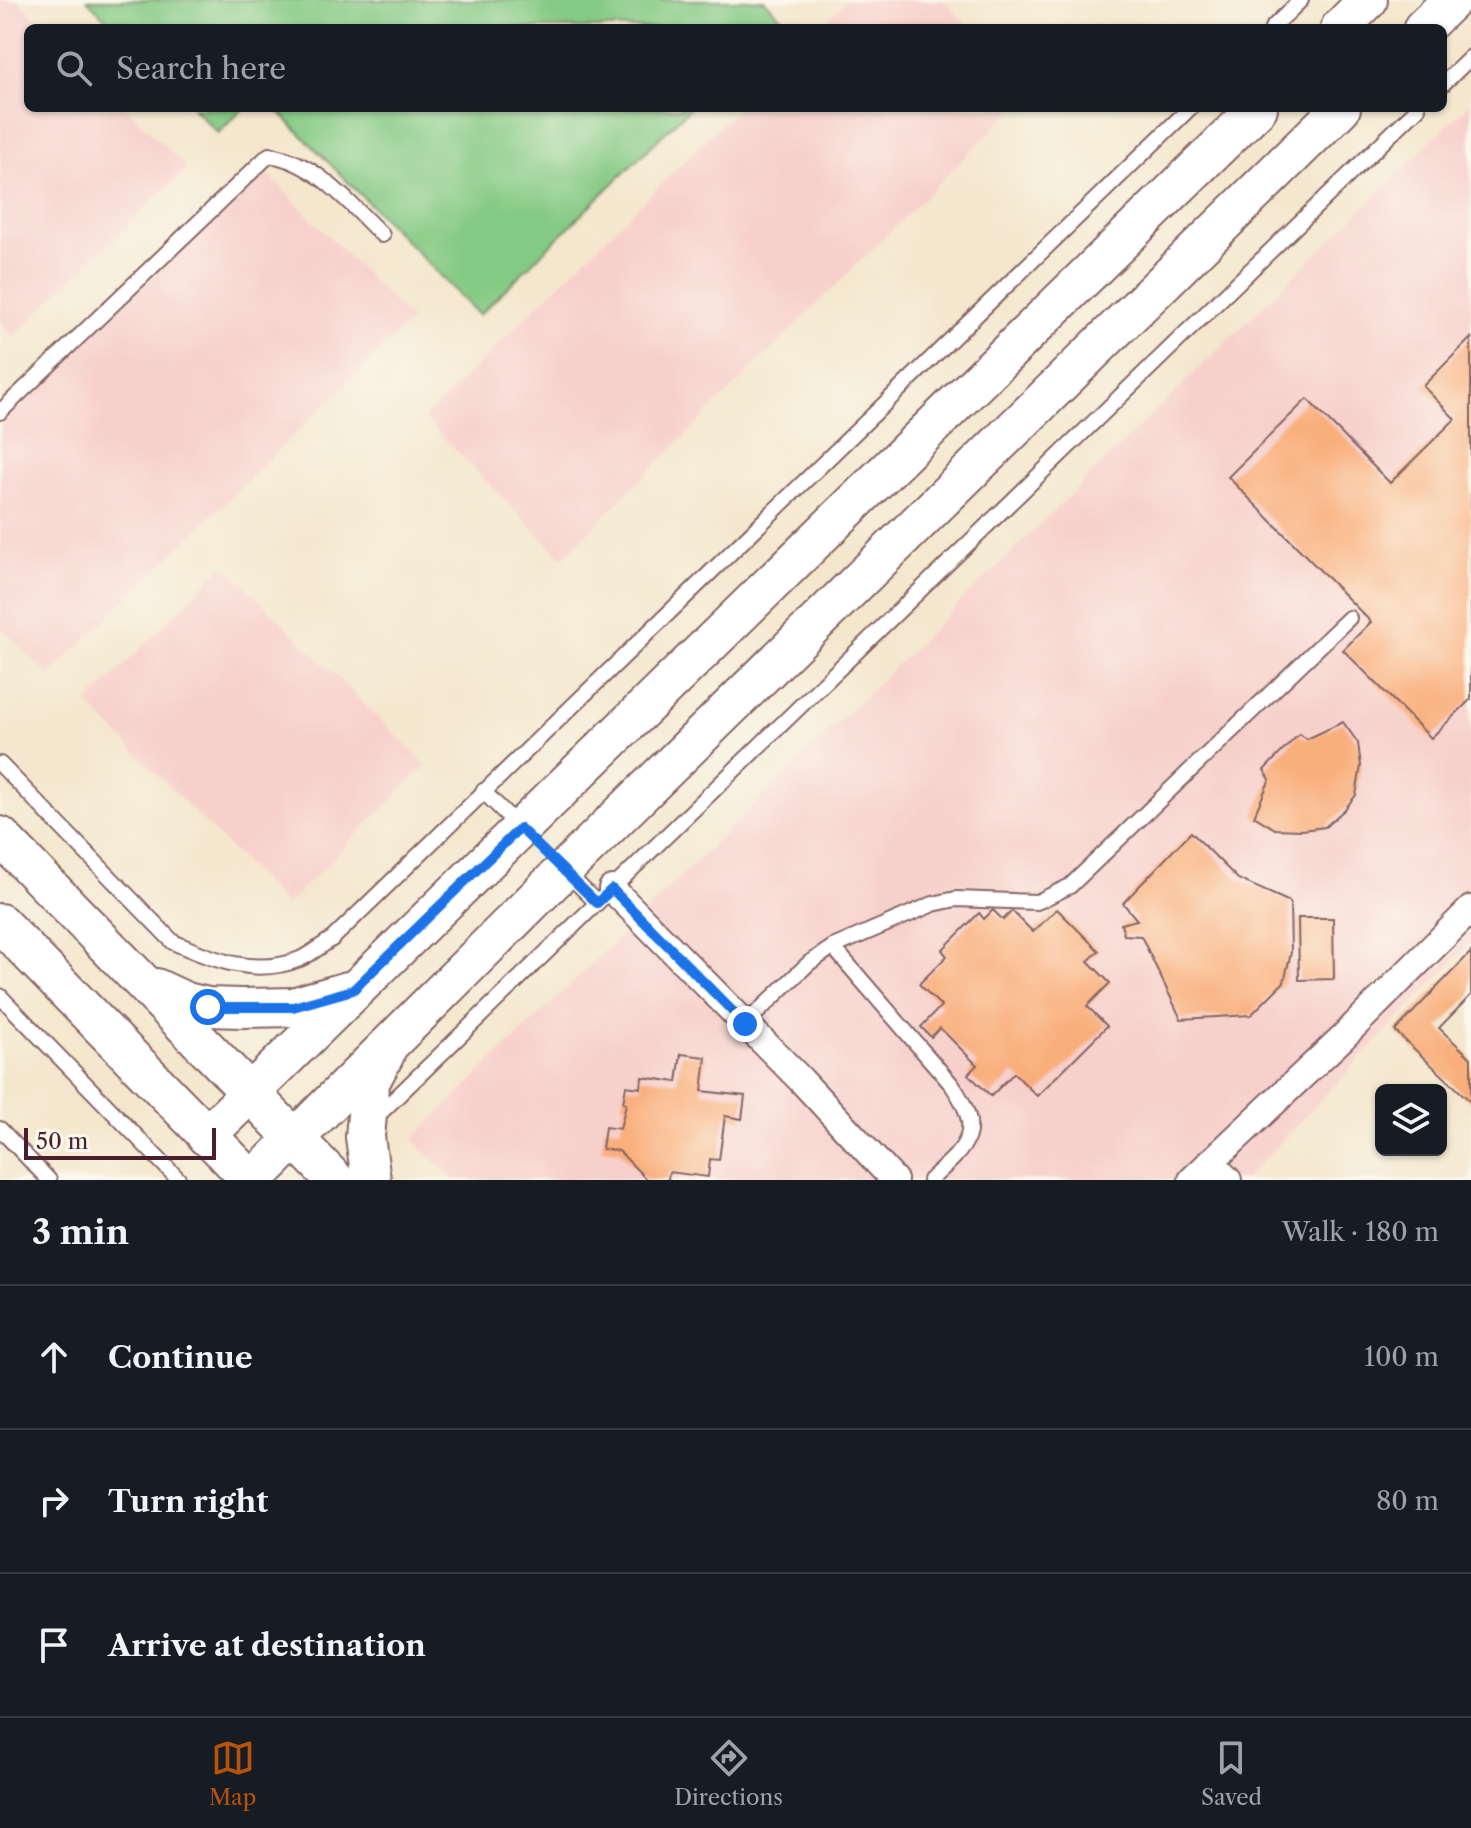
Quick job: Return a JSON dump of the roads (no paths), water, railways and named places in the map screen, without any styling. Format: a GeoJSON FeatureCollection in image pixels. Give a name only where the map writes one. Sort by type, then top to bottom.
{"type":"FeatureCollection","features":[{"type":"Feature","properties":{"kind":"main road"},"geometry":{"type":"LineString","coordinates":[[1344,24],[1368,0]]}},
{"type":"Feature","properties":{"kind":"main road"},"geometry":{"type":"LineString","coordinates":[[1427,24],[1452,0]]}},
{"type":"Feature","properties":{"kind":"main road"},"geometry":{"type":"LineString","coordinates":[[206,1136],[1254,112]]}},
{"type":"Feature","properties":{"kind":"main road"},"geometry":{"type":"LineString","coordinates":[[0,923],[252,1180],[1337,112]]}},
{"type":"Feature","properties":{"kind":"main road"},"geometry":{"type":"LineString","coordinates":[[520,828],[564,870]]}},
{"type":"Feature","properties":{"kind":"main road"},"geometry":{"type":"LineString","coordinates":[[0,836],[335,1180]]}},
{"type":"Feature","properties":{"kind":"main road"},"geometry":{"type":"LineString","coordinates":[[142,982],[186,1002],[208,1007],[293,1007],[353,990]]}},
{"type":"Feature","properties":{"kind":"main road"},"geometry":{"type":"LineString","coordinates":[[371,1180],[366,1127],[370,1082],[389,1044]]}},
{"type":"Feature","properties":{"kind":"street"},"geometry":{"type":"LineString","coordinates":[[604,896],[745,1024],[894,1180]]}},
{"type":"Feature","properties":{"kind":"street"},"geometry":{"type":"LineString","coordinates":[[1210,1174],[1471,909]]}},
{"type":"Feature","properties":{"kind":"lane"},"geometry":{"type":"LineString","coordinates":[[1276,24],[1301,0]]}},
{"type":"Feature","properties":{"kind":"lane"},"geometry":{"type":"LineString","coordinates":[[1447,80],[1471,57]]}},
{"type":"Feature","properties":{"kind":"lane"},"geometry":{"type":"LineString","coordinates":[[0,764],[173,942],[209,959],[263,968],[300,958],[332,939],[1186,112]]}},
{"type":"Feature","properties":{"kind":"lane"},"geometry":{"type":"LineString","coordinates":[[366,1127],[1414,112]]}},
{"type":"Feature","properties":{"kind":"lane"},"geometry":{"type":"LineString","coordinates":[[0,412],[269,155],[286,157],[331,185],[382,235]]}},
{"type":"Feature","properties":{"kind":"lane"},"geometry":{"type":"LineString","coordinates":[[745,1024],[809,963],[833,947],[933,904],[956,899],[1037,902],[1070,886],[1349,618]]}},
{"type":"Feature","properties":{"kind":"lane"},"geometry":{"type":"LineString","coordinates":[[483,791],[520,828]]}},
{"type":"Feature","properties":{"kind":"lane"},"geometry":{"type":"LineString","coordinates":[[564,870],[604,896]]}},
{"type":"Feature","properties":{"kind":"lane"},"geometry":{"type":"LineString","coordinates":[[833,947],[952,1085],[968,1108],[971,1122],[967,1140],[930,1180]]}},
{"type":"Feature","properties":{"kind":"lane"},"geometry":{"type":"LineString","coordinates":[[0,996],[179,1180]]}},
{"type":"Feature","properties":{"kind":"lane"},"geometry":{"type":"LineString","coordinates":[[0,1129],[49,1180]]}}]}
